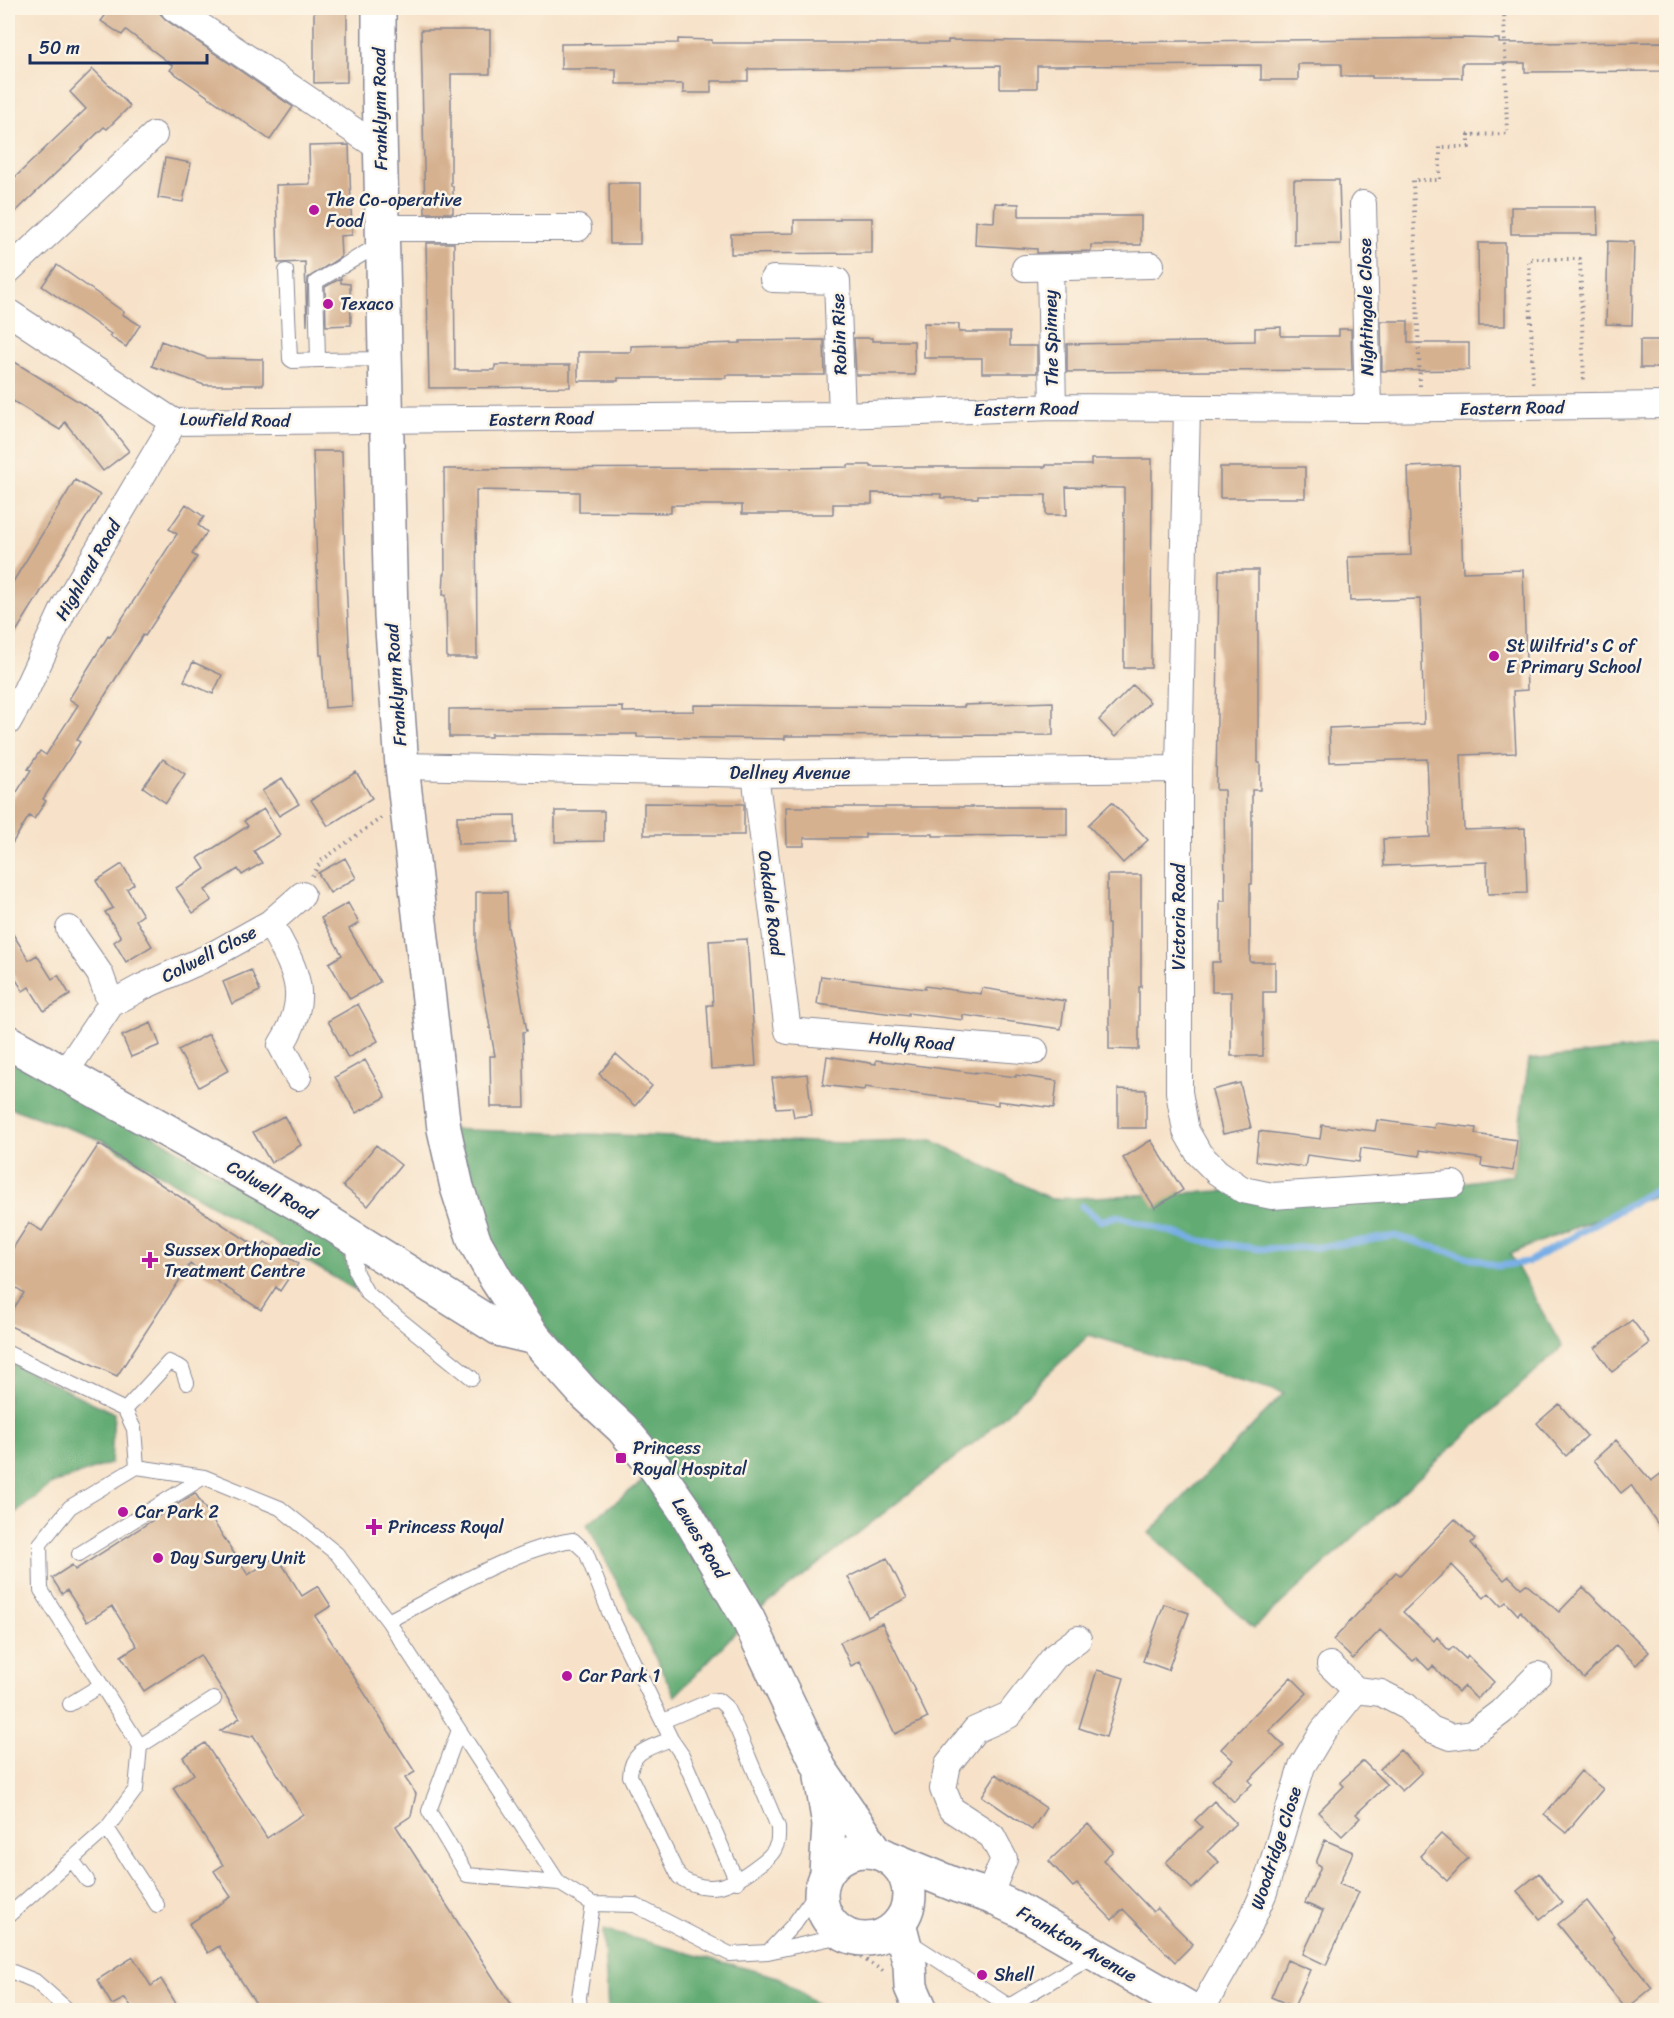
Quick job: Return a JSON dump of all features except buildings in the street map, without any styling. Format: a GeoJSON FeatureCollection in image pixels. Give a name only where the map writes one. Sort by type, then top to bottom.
{"type":"FeatureCollection","features":[{"type":"Feature","properties":{"kind":"main road","name":"Franklynn Road"},"geometry":{"type":"LineString","coordinates":[[379,8],[391,616],[402,766],[444,1129],[457,1187],[474,1240],[496,1279],[535,1338]]}},
{"type":"Feature","properties":{"kind":"main road","name":"Colwell Road"},"geometry":{"type":"LineString","coordinates":[[8,1042],[309,1210],[501,1330],[535,1338]]}},
{"type":"Feature","properties":{"kind":"main road","name":"Lewes Road"},"geometry":{"type":"LineString","coordinates":[[535,1338],[583,1392],[622,1428],[657,1470],[684,1509],[748,1619],[820,1770],[883,1855]]}},
{"type":"Feature","properties":{"kind":"main road","name":"Lewes Road"},"geometry":{"type":"LineString","coordinates":[[820,1770],[829,1825],[824,1879]]}},
{"type":"Feature","properties":{"kind":"main road"},"geometry":{"type":"LineString","coordinates":[[862,1850],[883,1855],[900,1869],[907,1882],[909,1896],[903,1924],[910,1965],[907,1992],[878,1953],[840,1939],[825,1915],[821,1901],[824,1879],[836,1861],[848,1854],[862,1850]]}},
{"type":"Feature","properties":{"kind":"main road","name":"Frankton Avenue"},"geometry":{"type":"LineString","coordinates":[[883,1855],[1019,1910],[1192,2010]]}},
{"type":"Feature","properties":{"kind":"main road"},"geometry":{"type":"LineString","coordinates":[[840,1939],[875,1938],[888,1933],[958,1886]]}},
{"type":"Feature","properties":{"kind":"street"},"geometry":{"type":"LineString","coordinates":[[174,8],[381,149]]}},
{"type":"Feature","properties":{"kind":"street"},"geometry":{"type":"LineString","coordinates":[[8,271],[154,135]]}},
{"type":"Feature","properties":{"kind":"street","name":"Nightingale Close"},"geometry":{"type":"LineString","coordinates":[[1363,204],[1368,410]]}},
{"type":"Feature","properties":{"kind":"street"},"geometry":{"type":"LineString","coordinates":[[382,235],[578,228]]}},
{"type":"Feature","properties":{"kind":"street","name":"The Spinney"},"geometry":{"type":"LineString","coordinates":[[1053,407],[1037,268],[1151,265]]}},
{"type":"Feature","properties":{"kind":"street","name":"Robin Rise"},"geometry":{"type":"LineString","coordinates":[[773,279],[837,281],[842,415]]}},
{"type":"Feature","properties":{"kind":"street","name":"Lowfield Road"},"geometry":{"type":"LineString","coordinates":[[8,312],[174,422],[386,420]]}},
{"type":"Feature","properties":{"kind":"street","name":"Eastern Road"},"geometry":{"type":"LineString","coordinates":[[386,420],[842,415],[1053,407],[1368,410],[1666,405]]}},
{"type":"Feature","properties":{"kind":"street","name":"Victoria Road"},"geometry":{"type":"LineString","coordinates":[[1188,408],[1179,769],[1179,1092],[1186,1131],[1199,1154],[1217,1172],[1243,1190],[1272,1196],[1453,1184]]}},
{"type":"Feature","properties":{"kind":"street","name":"Highland Road"},"geometry":{"type":"LineString","coordinates":[[8,722],[26,690],[66,604],[174,422]]}},
{"type":"Feature","properties":{"kind":"street","name":"Dellney Avenue"},"geometry":{"type":"LineString","coordinates":[[402,766],[755,774],[1179,769]]}},
{"type":"Feature","properties":{"kind":"street","name":"Oakdale Road"},"geometry":{"type":"LineString","coordinates":[[755,774],[788,1031]]}},
{"type":"Feature","properties":{"kind":"street","name":"Colwell Close"},"geometry":{"type":"LineString","coordinates":[[64,1074],[111,1004],[142,987],[209,957],[270,923],[302,895]]}},
{"type":"Feature","properties":{"kind":"street"},"geometry":{"type":"LineString","coordinates":[[270,923],[295,970],[299,1007],[292,1028],[281,1045],[298,1077]]}},
{"type":"Feature","properties":{"kind":"street"},"geometry":{"type":"LineString","coordinates":[[69,929],[100,974],[111,1004]]}},
{"type":"Feature","properties":{"kind":"street","name":"Holly Road"},"geometry":{"type":"LineString","coordinates":[[788,1031],[1035,1051]]}},
{"type":"Feature","properties":{"kind":"street"},"geometry":{"type":"LineString","coordinates":[[989,1896],[1004,1859],[992,1836],[951,1809],[943,1789],[948,1764],[975,1730],[1008,1715],[1055,1656],[1078,1639]]}},
{"type":"Feature","properties":{"kind":"street"},"geometry":{"type":"LineString","coordinates":[[1330,1665],[1356,1690],[1381,1693],[1406,1706],[1431,1729],[1451,1737],[1472,1734],[1501,1712],[1538,1675]]}},
{"type":"Feature","properties":{"kind":"street","name":"Woodridge Close"},"geometry":{"type":"LineString","coordinates":[[1201,2010],[1249,1926],[1264,1892],[1302,1766],[1323,1731],[1356,1690]]}},
{"type":"Feature","properties":{"kind":"lane"},"geometry":{"type":"LineString","coordinates":[[318,360],[316,282],[382,235]]}},
{"type":"Feature","properties":{"kind":"lane"},"geometry":{"type":"LineString","coordinates":[[286,271],[290,359],[293,361],[385,358]]}},
{"type":"Feature","properties":{"kind":"lane"},"geometry":{"type":"LineString","coordinates":[[351,1236],[356,1273],[368,1293],[472,1378]]}},
{"type":"Feature","properties":{"kind":"lane"},"geometry":{"type":"LineString","coordinates":[[8,1353],[125,1410],[134,1429],[137,1467]]}},
{"type":"Feature","properties":{"kind":"lane"},"geometry":{"type":"LineString","coordinates":[[125,1410],[169,1362],[182,1368],[187,1383]]}},
{"type":"Feature","properties":{"kind":"lane"},"geometry":{"type":"LineString","coordinates":[[8,1916],[107,1828],[136,1789],[140,1746],[41,1590],[40,1544],[70,1508],[137,1467],[204,1477],[280,1508],[337,1554],[388,1621],[559,1883],[592,1904],[635,1905],[730,1954],[768,1952],[840,1939]]}},
{"type":"Feature","properties":{"kind":"lane"},"geometry":{"type":"LineString","coordinates":[[79,1554],[204,1477]]}},
{"type":"Feature","properties":{"kind":"lane"},"geometry":{"type":"LineString","coordinates":[[388,1621],[495,1566],[556,1543],[573,1540],[586,1552],[609,1612],[670,1738],[682,1755],[737,1882]]}},
{"type":"Feature","properties":{"kind":"lane"},"geometry":{"type":"LineString","coordinates":[[70,1704],[101,1685]]}},
{"type":"Feature","properties":{"kind":"lane"},"geometry":{"type":"LineString","coordinates":[[140,1746],[214,1699]]}},
{"type":"Feature","properties":{"kind":"lane"},"geometry":{"type":"LineString","coordinates":[[663,1721],[710,1701],[718,1700],[726,1707],[738,1729],[778,1827],[778,1844],[773,1852],[737,1882],[718,1888],[695,1885],[679,1877],[634,1786],[630,1776],[630,1765],[634,1758],[641,1752],[670,1738]]}},
{"type":"Feature","properties":{"kind":"lane"},"geometry":{"type":"LineString","coordinates":[[459,1730],[429,1811],[467,1875],[559,1883]]}},
{"type":"Feature","properties":{"kind":"lane"},"geometry":{"type":"LineString","coordinates":[[107,1828],[157,1905]]}},
{"type":"Feature","properties":{"kind":"lane"},"geometry":{"type":"LineString","coordinates":[[72,1860],[87,1880]]}},
{"type":"Feature","properties":{"kind":"lane"},"geometry":{"type":"LineString","coordinates":[[768,1952],[794,1924],[824,1879]]}},
{"type":"Feature","properties":{"kind":"lane"},"geometry":{"type":"LineString","coordinates":[[580,2010],[579,1997],[592,1904]]}},
{"type":"Feature","properties":{"kind":"lane"},"geometry":{"type":"LineString","coordinates":[[903,1924],[1007,2008],[1095,1954]]}},
{"type":"Feature","properties":{"kind":"lane"},"geometry":{"type":"LineString","coordinates":[[8,1970],[35,1981],[68,2010]]}},
{"type":"Feature","properties":{"kind":"path"},"geometry":{"type":"LineString","coordinates":[[1421,409],[1413,180],[1440,180],[1440,147],[1469,147],[1469,135],[1507,134],[1504,8]]}},
{"type":"Feature","properties":{"kind":"path"},"geometry":{"type":"LineString","coordinates":[[1534,408],[1529,260],[1580,259],[1585,407]]}},
{"type":"Feature","properties":{"kind":"path"},"geometry":{"type":"LineString","coordinates":[[302,895],[321,861],[406,800]]}},
{"type":"Feature","properties":{"kind":"path"},"geometry":{"type":"LineString","coordinates":[[840,1939],[823,1951],[843,1951],[859,1956],[907,1992]]}},
{"type":"Feature","properties":{"kind":"green space"},"geometry":{"type":"Polygon","coordinates":[[[1666,1045],[1666,1191],[1510,1254],[1562,1347],[1254,1628],[1149,1533],[1284,1393],[1089,1335],[984,1435],[748,1619],[675,1696],[587,1524],[657,1470],[474,1240],[444,1129],[844,1143],[932,1140],[1051,1199],[1243,1190],[1453,1184],[1512,1175],[1529,1060],[1666,1045]]]}},
{"type":"Feature","properties":{"kind":"green space"},"geometry":{"type":"Polygon","coordinates":[[[8,1059],[121,1115],[342,1251],[357,1291],[104,1141],[8,1107],[8,1059]]]}},
{"type":"Feature","properties":{"kind":"green space"},"geometry":{"type":"Polygon","coordinates":[[[8,1362],[114,1413],[111,1463],[52,1484],[8,1519],[8,1362]]]}},
{"type":"Feature","properties":{"kind":"green space"},"geometry":{"type":"Polygon","coordinates":[[[603,1930],[778,1977],[826,2010],[608,2010],[603,1930]]]}},
{"type":"Feature","properties":{"kind":"waterway"},"geometry":{"type":"LineString","coordinates":[[1082,1206],[1101,1221],[1117,1216],[1201,1241],[1260,1249],[1320,1247],[1396,1236],[1499,1266],[1528,1262],[1651,1192],[1666,1187]]}},
{"type":"Feature","properties":{"kind":"place","name":"The Co-operative Food"},"geometry":{"type":"Point","coordinates":[314,210]}},
{"type":"Feature","properties":{"kind":"place","name":"Texaco"},"geometry":{"type":"Point","coordinates":[328,304]}},
{"type":"Feature","properties":{"kind":"place","name":"St Wilfrid's C of E Primary School"},"geometry":{"type":"Point","coordinates":[1494,656]}},
{"type":"Feature","properties":{"kind":"place","name":"Sussex Orthopaedic Treatment Centre"},"geometry":{"type":"Point","coordinates":[150,1260]}},
{"type":"Feature","properties":{"kind":"place","name":"Princess Royal Hospital"},"geometry":{"type":"Point","coordinates":[621,1458]}},
{"type":"Feature","properties":{"kind":"place","name":"Car Park 2"},"geometry":{"type":"Point","coordinates":[123,1512]}},
{"type":"Feature","properties":{"kind":"place","name":"Princess Royal"},"geometry":{"type":"Point","coordinates":[374,1527]}},
{"type":"Feature","properties":{"kind":"place","name":"Day Surgery Unit"},"geometry":{"type":"Point","coordinates":[158,1558]}},
{"type":"Feature","properties":{"kind":"place","name":"Car Park 1"},"geometry":{"type":"Point","coordinates":[567,1676]}},
{"type":"Feature","properties":{"kind":"place","name":"Shell"},"geometry":{"type":"Point","coordinates":[982,1975]}}]}
